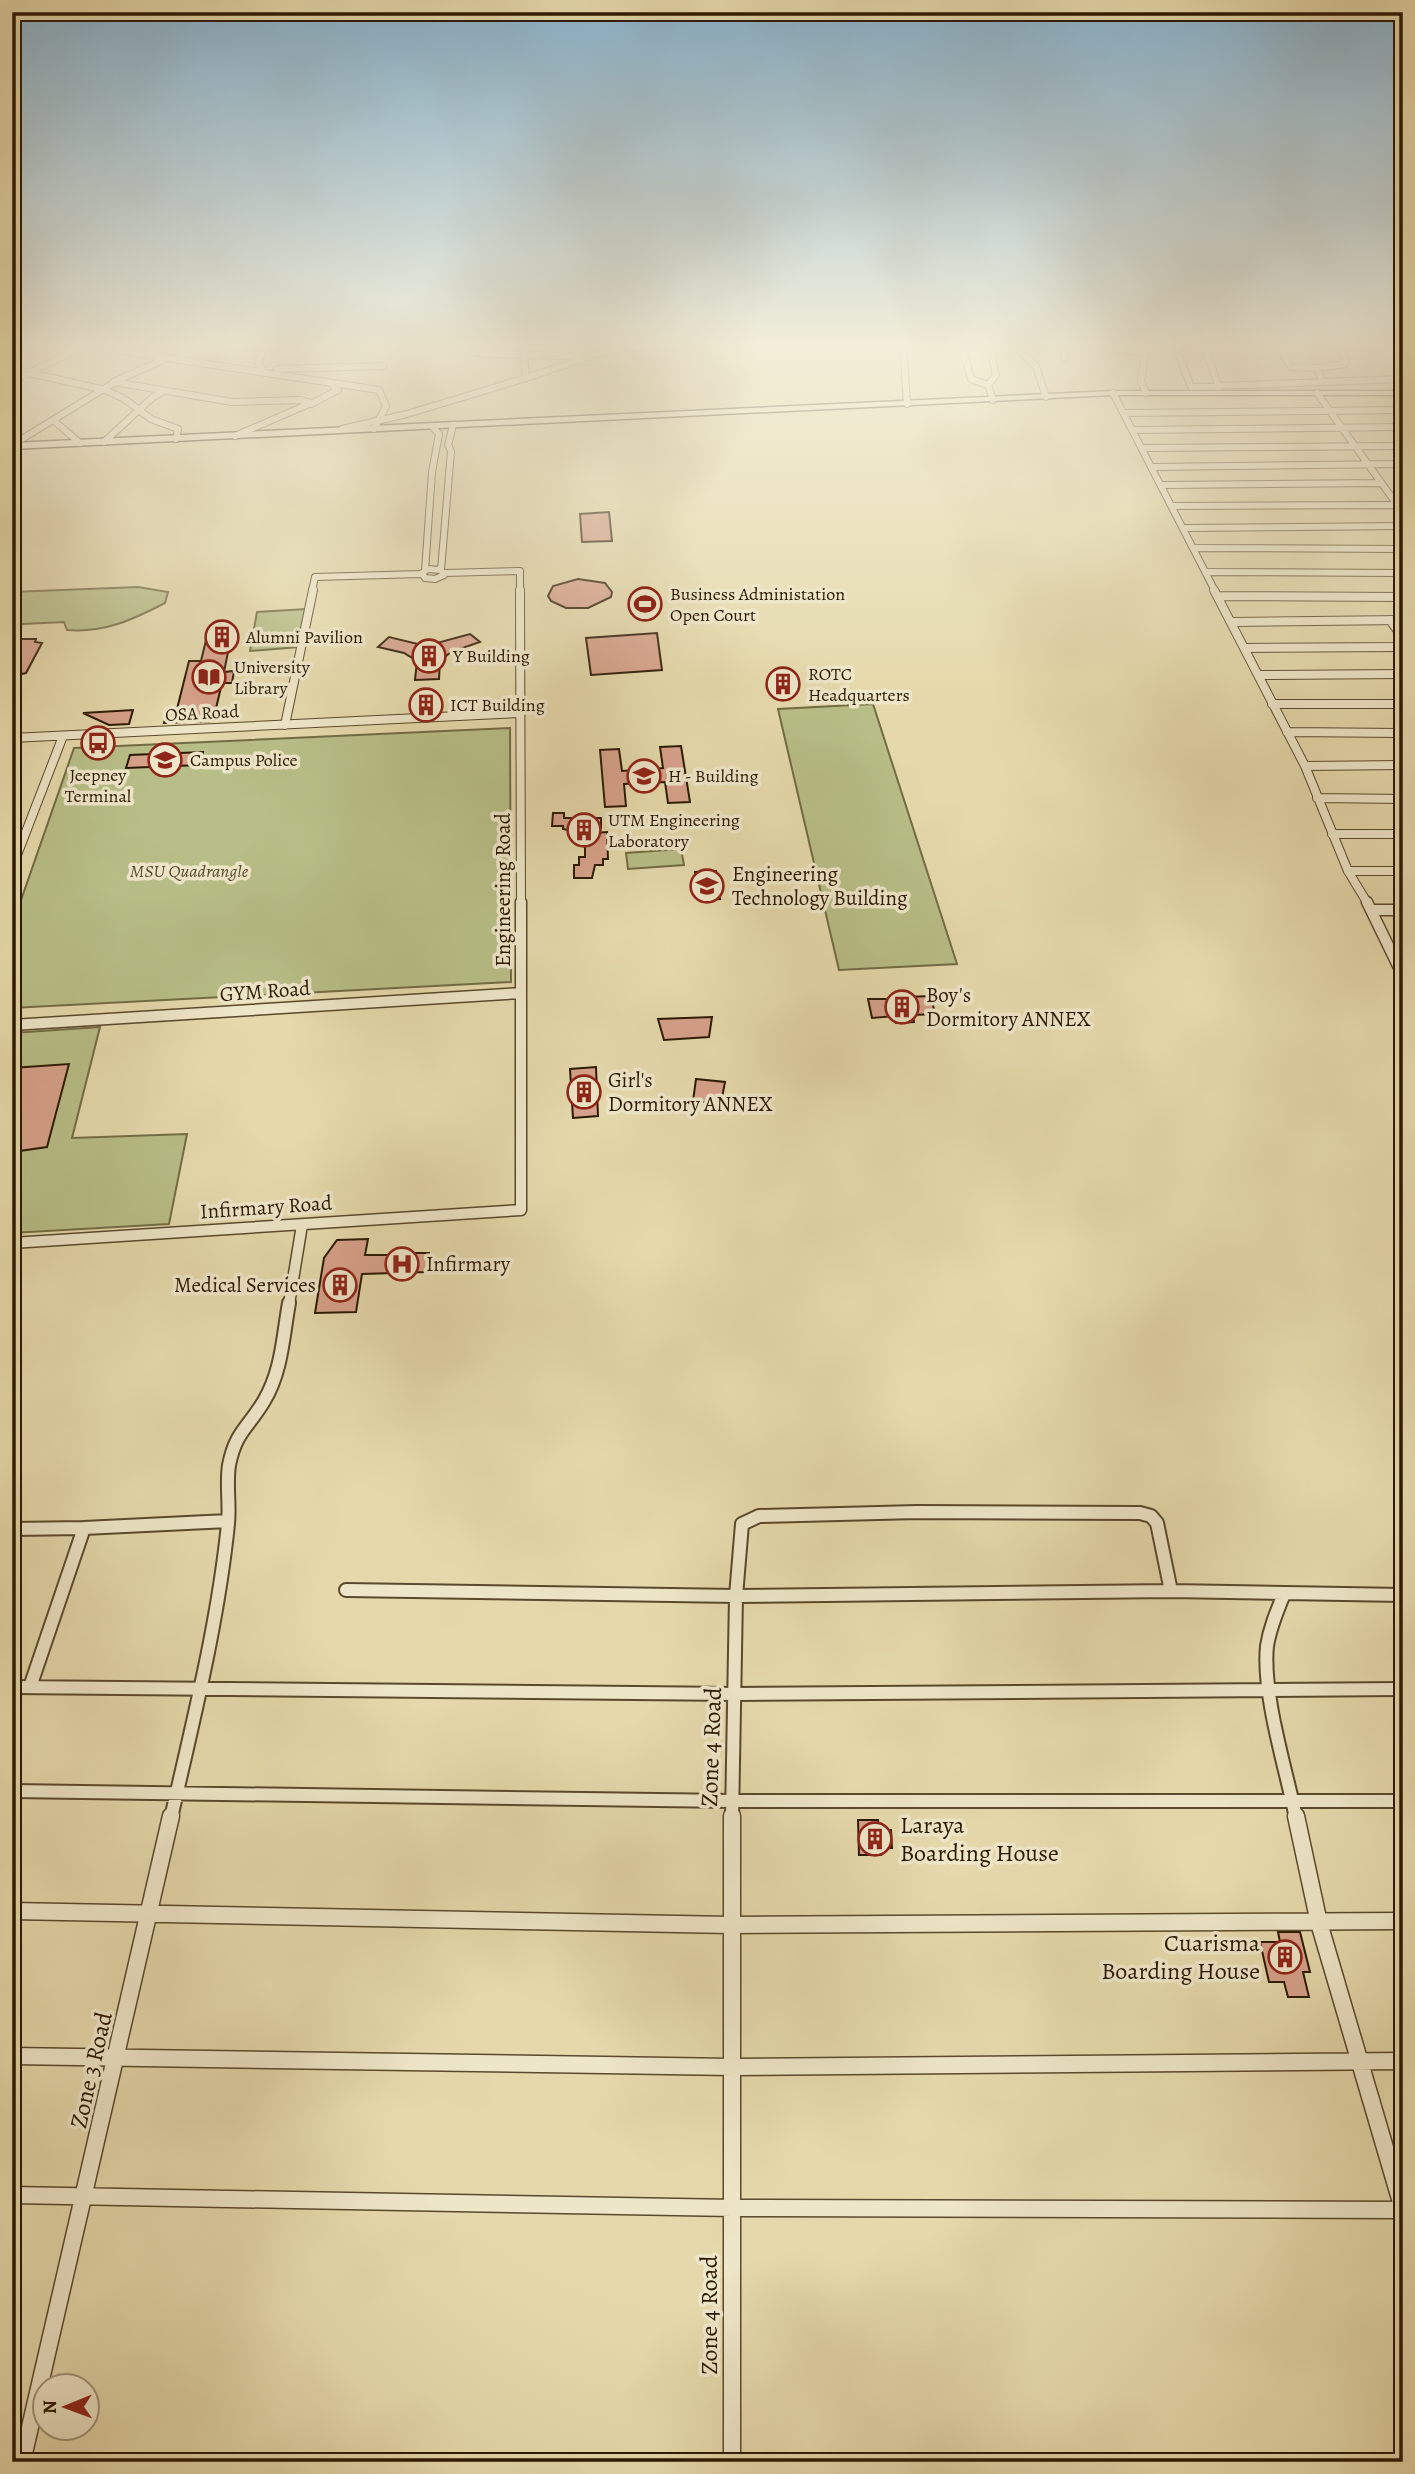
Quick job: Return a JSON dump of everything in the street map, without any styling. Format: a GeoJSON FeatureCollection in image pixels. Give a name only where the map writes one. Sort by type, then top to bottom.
{"type":"FeatureCollection","features":[{"type":"Feature","properties":{"kind":"street"},"geometry":{"type":"LineString","coordinates":[[423,573],[433,461]]}},
{"type":"Feature","properties":{"kind":"street"},"geometry":{"type":"LineString","coordinates":[[285,724],[298,675],[314,577],[442,571],[450,461]]}},
{"type":"Feature","properties":{"kind":"street"},"geometry":{"type":"LineString","coordinates":[[1149,461],[1305,766],[1348,871],[1389,945],[1400,954],[1403,976]]}},
{"type":"Feature","properties":{"kind":"street"},"geometry":{"type":"LineString","coordinates":[[1366,461],[1400,505],[1403,513]]}},
{"type":"Feature","properties":{"kind":"street"},"geometry":{"type":"LineString","coordinates":[[1152,467],[1403,464]]}},
{"type":"Feature","properties":{"kind":"street"},"geometry":{"type":"LineString","coordinates":[[1285,466],[1292,475]]}},
{"type":"Feature","properties":{"kind":"street"},"geometry":{"type":"LineString","coordinates":[[432,472],[449,471]]}},
{"type":"Feature","properties":{"kind":"street"},"geometry":{"type":"LineString","coordinates":[[1162,485],[1381,483]]}},
{"type":"Feature","properties":{"kind":"street"},"geometry":{"type":"LineString","coordinates":[[429,503],[446,503]]}},
{"type":"Feature","properties":{"kind":"street"},"geometry":{"type":"LineString","coordinates":[[1172,506],[1400,505]]}},
{"type":"Feature","properties":{"kind":"street"},"geometry":{"type":"LineString","coordinates":[[1184,528],[1403,526]]}},
{"type":"Feature","properties":{"kind":"street"},"geometry":{"type":"LineString","coordinates":[[427,534],[444,533]]}},
{"type":"Feature","properties":{"kind":"street"},"geometry":{"type":"LineString","coordinates":[[1195,548],[1403,550]]}},
{"type":"Feature","properties":{"kind":"street","name":"Engineering Road"},"geometry":{"type":"LineString","coordinates":[[442,571],[520,570],[521,1210]]}},
{"type":"Feature","properties":{"kind":"street"},"geometry":{"type":"LineString","coordinates":[[1207,572],[1403,573]]}},
{"type":"Feature","properties":{"kind":"street"},"geometry":{"type":"LineString","coordinates":[[1219,596],[1403,597]]}},
{"type":"Feature","properties":{"kind":"street"},"geometry":{"type":"LineString","coordinates":[[1233,622],[1403,620]]}},
{"type":"Feature","properties":{"kind":"street"},"geometry":{"type":"LineString","coordinates":[[1390,621],[1403,638]]}},
{"type":"Feature","properties":{"kind":"street"},"geometry":{"type":"LineString","coordinates":[[1246,648],[1403,647]]}},
{"type":"Feature","properties":{"kind":"street"},"geometry":{"type":"LineString","coordinates":[[1258,675],[1403,674]]}},
{"type":"Feature","properties":{"kind":"street"},"geometry":{"type":"LineString","coordinates":[[1272,704],[1403,704]]}},
{"type":"Feature","properties":{"kind":"street","name":"OSA Road"},"geometry":{"type":"LineString","coordinates":[[12,738],[520,713]]}},
{"type":"Feature","properties":{"kind":"street"},"geometry":{"type":"LineString","coordinates":[[1287,732],[1403,733]]}},
{"type":"Feature","properties":{"kind":"street"},"geometry":{"type":"LineString","coordinates":[[12,868],[63,736]]}},
{"type":"Feature","properties":{"kind":"street"},"geometry":{"type":"LineString","coordinates":[[1305,766],[1403,765]]}},
{"type":"Feature","properties":{"kind":"street"},"geometry":{"type":"LineString","coordinates":[[1317,798],[1403,799]]}},
{"type":"Feature","properties":{"kind":"street"},"geometry":{"type":"LineString","coordinates":[[1332,834],[1403,834]]}},
{"type":"Feature","properties":{"kind":"street"},"geometry":{"type":"LineString","coordinates":[[1348,871],[1403,871]]}},
{"type":"Feature","properties":{"kind":"street"},"geometry":{"type":"LineString","coordinates":[[1372,910],[1403,910]]}},
{"type":"Feature","properties":{"kind":"street","name":"GYM Road"},"geometry":{"type":"LineString","coordinates":[[12,1025],[521,993]]}},
{"type":"Feature","properties":{"kind":"street","name":"Infirmary Road"},"geometry":{"type":"LineString","coordinates":[[12,1243],[521,1210]]}},
{"type":"Feature","properties":{"kind":"street","name":"Zone 3 Road"},"geometry":{"type":"LineString","coordinates":[[22,2462],[201,1688],[228,1521],[226,1481],[236,1437],[264,1401],[282,1358],[302,1224]]}},
{"type":"Feature","properties":{"kind":"street","name":"Zone 4 Road"},"geometry":{"type":"LineString","coordinates":[[732,2462],[730,1925],[736,1596],[740,1532],[749,1519],[930,1512],[1106,1511],[1151,1516],[1157,1524],[1171,1591]]}},
{"type":"Feature","properties":{"kind":"street"},"geometry":{"type":"LineString","coordinates":[[12,1529],[228,1521]]}},
{"type":"Feature","properties":{"kind":"street"},"geometry":{"type":"LineString","coordinates":[[30,1687],[84,1528]]}},
{"type":"Feature","properties":{"kind":"street"},"geometry":{"type":"LineString","coordinates":[[346,1590],[736,1596],[1171,1591],[1403,1595]]}},
{"type":"Feature","properties":{"kind":"street"},"geometry":{"type":"LineString","coordinates":[[12,2195],[733,2208],[1403,2210],[1319,1923],[1269,1690],[1267,1648],[1272,1622],[1284,1594]]}},
{"type":"Feature","properties":{"kind":"street"},"geometry":{"type":"LineString","coordinates":[[12,1687],[736,1694],[1403,1689]]}},
{"type":"Feature","properties":{"kind":"street"},"geometry":{"type":"LineString","coordinates":[[12,1791],[732,1801],[1403,1801]]}},
{"type":"Feature","properties":{"kind":"street"},"geometry":{"type":"LineString","coordinates":[[12,1911],[730,1925],[1403,1921]]}},
{"type":"Feature","properties":{"kind":"street"},"geometry":{"type":"LineString","coordinates":[[12,2056],[732,2067],[1403,2061]]}},
{"type":"Feature","properties":{"kind":"green space"},"geometry":{"type":"Polygon","coordinates":[[[138,587],[168,592],[165,603],[129,620],[106,627],[67,630],[64,622],[23,624],[12,628],[12,592],[138,587]]]}},
{"type":"Feature","properties":{"kind":"green space"},"geometry":{"type":"Polygon","coordinates":[[[306,609],[299,647],[250,651],[257,612],[306,609]]]}},
{"type":"Feature","properties":{"kind":"green space"},"geometry":{"type":"Polygon","coordinates":[[[873,704],[957,964],[839,970],[778,709],[873,704]]]}},
{"type":"Feature","properties":{"kind":"green space","name":"MSU Quadrangle"},"geometry":{"type":"Polygon","coordinates":[[[510,728],[511,982],[12,1008],[12,926],[74,748],[510,728]]]}},
{"type":"Feature","properties":{"kind":"green space"},"geometry":{"type":"Polygon","coordinates":[[[681,849],[684,865],[628,869],[626,853],[681,849]]]}},
{"type":"Feature","properties":{"kind":"green space"},"geometry":{"type":"Polygon","coordinates":[[[100,1027],[72,1138],[187,1134],[169,1224],[12,1233],[12,1033],[100,1027]]]}},
{"type":"Feature","properties":{"kind":"building"},"geometry":{"type":"Polygon","coordinates":[[[609,512],[612,541],[582,542],[580,514],[609,512]]]}},
{"type":"Feature","properties":{"kind":"building"},"geometry":{"type":"Polygon","coordinates":[[[578,579],[605,583],[612,592],[611,597],[588,608],[566,608],[551,601],[548,596],[553,586],[578,579]]]}},
{"type":"Feature","properties":{"kind":"building"},"geometry":{"type":"Polygon","coordinates":[[[237,631],[235,642],[230,642],[224,672],[234,671],[232,683],[222,683],[213,721],[164,723],[168,709],[177,709],[189,661],[201,661],[208,632],[237,631]]]}},
{"type":"Feature","properties":{"kind":"building"},"geometry":{"type":"Polygon","coordinates":[[[657,633],[662,670],[591,675],[586,638],[657,633]]]}},
{"type":"Feature","properties":{"kind":"building","name":"Y Building"},"geometry":{"type":"Polygon","coordinates":[[[470,634],[480,642],[451,652],[440,661],[439,679],[415,680],[417,661],[404,653],[378,647],[389,637],[426,646],[470,634]]]}},
{"type":"Feature","properties":{"kind":"building"},"geometry":{"type":"Polygon","coordinates":[[[18,639],[36,639],[35,642],[42,643],[26,673],[12,676],[12,649],[18,639]]]}},
{"type":"Feature","properties":{"kind":"building"},"geometry":{"type":"Polygon","coordinates":[[[133,710],[129,724],[109,725],[83,713],[133,710]]]}},
{"type":"Feature","properties":{"kind":"building","name":"H - Building"},"geometry":{"type":"Polygon","coordinates":[[[681,746],[690,802],[668,803],[665,782],[624,784],[626,806],[605,807],[600,750],[619,749],[622,771],[663,768],[660,747],[681,746]]]}},
{"type":"Feature","properties":{"kind":"building","name":"Campus Police"},"geometry":{"type":"Polygon","coordinates":[[[203,752],[200,765],[126,768],[130,755],[203,752]]]}},
{"type":"Feature","properties":{"kind":"building"},"geometry":{"type":"Polygon","coordinates":[[[553,813],[564,813],[564,818],[601,818],[601,828],[596,828],[595,833],[607,832],[608,859],[603,859],[603,865],[595,865],[592,878],[574,878],[574,865],[579,865],[579,857],[585,857],[585,834],[563,829],[563,826],[552,826],[553,813]]]}},
{"type":"Feature","properties":{"kind":"building","name":"Engineering Technology Building"},"geometry":{"type":"Polygon","coordinates":[[[716,871],[720,899],[699,900],[695,872],[716,871]]]}},
{"type":"Feature","properties":{"kind":"building","name":"Boy's Dormitory ANNEX"},"geometry":{"type":"Polygon","coordinates":[[[905,994],[906,997],[931,996],[935,1014],[913,1015],[914,1022],[896,1023],[895,1016],[872,1018],[868,999],[894,999],[893,996],[905,994]]]}},
{"type":"Feature","properties":{"kind":"building"},"geometry":{"type":"Polygon","coordinates":[[[712,1017],[709,1037],[664,1040],[658,1019],[712,1017]]]}},
{"type":"Feature","properties":{"kind":"building"},"geometry":{"type":"Polygon","coordinates":[[[69,1064],[47,1147],[12,1152],[12,1068],[69,1064]]]}},
{"type":"Feature","properties":{"kind":"building","name":"Girl's Dormitory ANNEX"},"geometry":{"type":"Polygon","coordinates":[[[596,1067],[598,1116],[573,1118],[570,1069],[596,1067]]]}},
{"type":"Feature","properties":{"kind":"building"},"geometry":{"type":"Polygon","coordinates":[[[696,1079],[725,1082],[721,1103],[693,1101],[696,1079]]]}},
{"type":"Feature","properties":{"kind":"building","name":"Medical Services"},"geometry":{"type":"Polygon","coordinates":[[[368,1239],[365,1255],[395,1255],[396,1249],[409,1249],[409,1253],[429,1253],[427,1272],[362,1274],[356,1312],[315,1313],[324,1258],[337,1240],[368,1239]]]}},
{"type":"Feature","properties":{"kind":"building","name":"Laraya Boarding House"},"geometry":{"type":"Polygon","coordinates":[[[858,1820],[878,1820],[879,1830],[891,1830],[892,1848],[880,1848],[881,1855],[859,1855],[858,1820]]]}},
{"type":"Feature","properties":{"kind":"building","name":"Cuarisma Boarding House"},"geometry":{"type":"Polygon","coordinates":[[[1278,1932],[1300,1932],[1310,1972],[1303,1972],[1309,1997],[1288,1997],[1284,1982],[1269,1982],[1260,1942],[1280,1942],[1278,1932]]]}},
{"type":"Feature","properties":{"kind":"place","name":"Business Administation Open Court"},"geometry":{"type":"Point","coordinates":[645,604]}},
{"type":"Feature","properties":{"kind":"place","name":"Alumni Pavilion"},"geometry":{"type":"Point","coordinates":[222,637]}},
{"type":"Feature","properties":{"kind":"place","name":"Y Building"},"geometry":{"type":"Point","coordinates":[429,656]}},
{"type":"Feature","properties":{"kind":"place","name":"University Library"},"geometry":{"type":"Point","coordinates":[209,677]}},
{"type":"Feature","properties":{"kind":"place","name":"ROTC Headquarters"},"geometry":{"type":"Point","coordinates":[783,684]}},
{"type":"Feature","properties":{"kind":"place","name":"ICT Building"},"geometry":{"type":"Point","coordinates":[426,705]}},
{"type":"Feature","properties":{"kind":"place","name":"Jeepney Terminal"},"geometry":{"type":"Point","coordinates":[98,743]}},
{"type":"Feature","properties":{"kind":"place","name":"Campus Police"},"geometry":{"type":"Point","coordinates":[165,760]}},
{"type":"Feature","properties":{"kind":"place","name":"H - Building"},"geometry":{"type":"Point","coordinates":[644,776]}},
{"type":"Feature","properties":{"kind":"place","name":"UTM Engineering Laboratory"},"geometry":{"type":"Point","coordinates":[584,830]}},
{"type":"Feature","properties":{"kind":"place","name":"Engineering Technology Building"},"geometry":{"type":"Point","coordinates":[707,886]}},
{"type":"Feature","properties":{"kind":"place","name":"Boy's Dormitory ANNEX"},"geometry":{"type":"Point","coordinates":[902,1007]}},
{"type":"Feature","properties":{"kind":"place","name":"Girl's Dormitory ANNEX"},"geometry":{"type":"Point","coordinates":[584,1092]}},
{"type":"Feature","properties":{"kind":"place","name":"Infirmary"},"geometry":{"type":"Point","coordinates":[402,1264]}},
{"type":"Feature","properties":{"kind":"place","name":"Medical Services"},"geometry":{"type":"Point","coordinates":[340,1285]}},
{"type":"Feature","properties":{"kind":"place","name":"Laraya Boarding House"},"geometry":{"type":"Point","coordinates":[875,1839]}},
{"type":"Feature","properties":{"kind":"place","name":"Cuarisma Boarding House"},"geometry":{"type":"Point","coordinates":[1285,1957]}}]}
